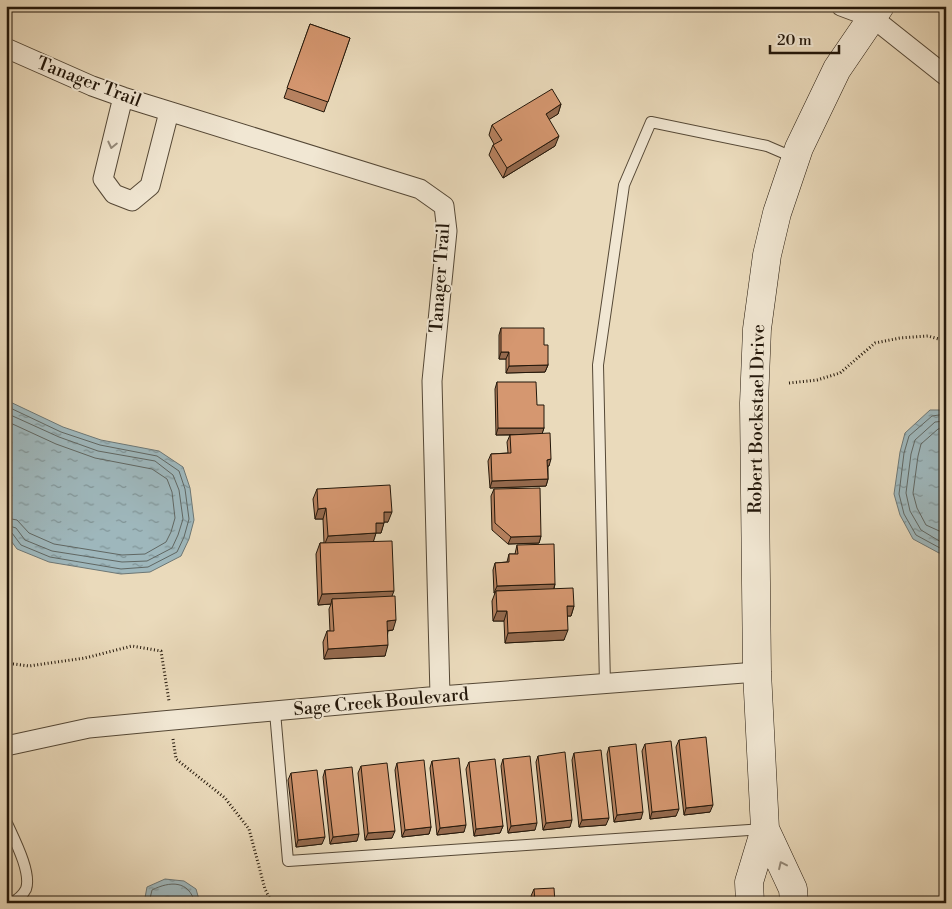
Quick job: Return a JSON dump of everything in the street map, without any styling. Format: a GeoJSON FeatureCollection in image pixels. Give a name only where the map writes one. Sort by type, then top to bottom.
{"type":"FeatureCollection","features":[{"type":"Feature","properties":{"kind":"street"},"geometry":{"type":"LineString","coordinates":[[841,6],[876,12],[946,76]]}},
{"type":"Feature","properties":{"kind":"street","name":"Robert Bockstael Drive"},"geometry":{"type":"LineString","coordinates":[[750,903],[749,882],[765,829],[757,672],[754,403],[757,329],[767,255],[777,213],[799,148],[836,69],[876,12]]}},
{"type":"Feature","properties":{"kind":"street","name":"Tanager Trail"},"geometry":{"type":"LineString","coordinates":[[6,48],[92,86],[123,97],[420,189],[444,206],[447,232],[432,381],[440,696]]}},
{"type":"Feature","properties":{"kind":"street"},"geometry":{"type":"LineString","coordinates":[[123,97],[103,179],[114,194],[132,201],[150,186],[169,112]]}},
{"type":"Feature","properties":{"kind":"street","name":"Sage Creek Boulevard"},"geometry":{"type":"LineString","coordinates":[[6,746],[89,728],[440,696],[757,672]]}},
{"type":"Feature","properties":{"kind":"street","name":"Robert Bockstael Drive"},"geometry":{"type":"LineString","coordinates":[[765,829],[794,889],[794,903]]}},
{"type":"Feature","properties":{"kind":"lane"},"geometry":{"type":"LineString","coordinates":[[605,685],[598,365],[624,185],[651,122],[767,146],[796,158]]}},
{"type":"Feature","properties":{"kind":"lane"},"geometry":{"type":"LineString","coordinates":[[275,712],[288,861],[765,829]]}},
{"type":"Feature","properties":{"kind":"lane"},"geometry":{"type":"LineString","coordinates":[[6,821],[26,868],[26,889],[18,899],[11,903]]}},
{"type":"Feature","properties":{"kind":"path"},"geometry":{"type":"LineString","coordinates":[[789,383],[817,380],[840,373],[875,343],[900,338],[928,336],[946,341]]}},
{"type":"Feature","properties":{"kind":"path"},"geometry":{"type":"LineString","coordinates":[[6,664],[28,666],[84,658],[132,646],[161,651],[176,759],[225,798],[250,829],[265,889],[272,903]]}},
{"type":"Feature","properties":{"kind":"water"},"geometry":{"type":"Polygon","coordinates":[[[6,400],[63,427],[101,440],[159,451],[183,467],[190,488],[194,520],[189,539],[181,556],[150,572],[121,574],[49,562],[17,549],[6,534],[6,400]]]}},
{"type":"Feature","properties":{"kind":"water"},"geometry":{"type":"Polygon","coordinates":[[[930,410],[946,410],[946,553],[939,553],[913,539],[900,515],[894,494],[900,452],[905,433],[930,410]]]}},
{"type":"Feature","properties":{"kind":"water"},"geometry":{"type":"Polygon","coordinates":[[[165,879],[184,881],[196,889],[200,903],[144,903],[147,887],[165,879]]]}},
{"type":"Feature","properties":{"kind":"building"},"geometry":{"type":"Polygon","coordinates":[[[310,24],[350,38],[328,102],[287,88],[310,24]]]}},
{"type":"Feature","properties":{"kind":"building"},"geometry":{"type":"Polygon","coordinates":[[[552,89],[561,104],[546,114],[559,136],[507,168],[493,145],[502,140],[492,125],[552,89]]]}},
{"type":"Feature","properties":{"kind":"building"},"geometry":{"type":"Polygon","coordinates":[[[501,328],[544,328],[544,345],[548,345],[548,365],[509,366],[509,352],[501,352],[501,328]]]}},
{"type":"Feature","properties":{"kind":"building"},"geometry":{"type":"Polygon","coordinates":[[[497,382],[536,382],[537,405],[544,405],[544,428],[498,428],[497,382]]]}},
{"type":"Feature","properties":{"kind":"building"},"geometry":{"type":"Polygon","coordinates":[[[550,433],[551,459],[547,460],[548,479],[492,481],[491,454],[511,453],[510,435],[550,433]]]}},
{"type":"Feature","properties":{"kind":"building"},"geometry":{"type":"Polygon","coordinates":[[[390,485],[392,512],[384,512],[384,523],[376,523],[376,533],[328,536],[326,508],[318,509],[317,489],[390,485]]]}},
{"type":"Feature","properties":{"kind":"building"},"geometry":{"type":"Polygon","coordinates":[[[540,488],[541,536],[511,537],[495,523],[494,489],[540,488]]]}},
{"type":"Feature","properties":{"kind":"building"},"geometry":{"type":"Polygon","coordinates":[[[392,541],[394,591],[322,594],[320,543],[392,541]]]}},
{"type":"Feature","properties":{"kind":"building"},"geometry":{"type":"Polygon","coordinates":[[[554,544],[555,584],[497,586],[495,563],[509,562],[509,554],[518,554],[517,545],[554,544]]]}},
{"type":"Feature","properties":{"kind":"building"},"geometry":{"type":"Polygon","coordinates":[[[573,588],[574,606],[567,606],[568,630],[508,633],[507,611],[497,611],[496,591],[573,588]]]}},
{"type":"Feature","properties":{"kind":"building"},"geometry":{"type":"Polygon","coordinates":[[[395,596],[396,620],[387,621],[388,645],[328,649],[327,631],[334,631],[332,599],[395,596]]]}},
{"type":"Feature","properties":{"kind":"building"},"geometry":{"type":"Polygon","coordinates":[[[706,737],[713,805],[686,808],[679,740],[706,737]]]}},
{"type":"Feature","properties":{"kind":"building"},"geometry":{"type":"Polygon","coordinates":[[[671,741],[679,809],[652,812],[645,744],[671,741]]]}},
{"type":"Feature","properties":{"kind":"building"},"geometry":{"type":"Polygon","coordinates":[[[636,744],[643,812],[617,815],[609,747],[636,744]]]}},
{"type":"Feature","properties":{"kind":"building"},"geometry":{"type":"Polygon","coordinates":[[[601,750],[609,818],[582,820],[574,753],[601,750]]]}},
{"type":"Feature","properties":{"kind":"building"},"geometry":{"type":"Polygon","coordinates":[[[565,752],[572,820],[546,823],[538,756],[565,752]]]}},
{"type":"Feature","properties":{"kind":"building"},"geometry":{"type":"Polygon","coordinates":[[[530,756],[537,823],[511,826],[503,759],[530,756]]]}},
{"type":"Feature","properties":{"kind":"building"},"geometry":{"type":"Polygon","coordinates":[[[459,758],[466,825],[440,828],[432,761],[459,758]]]}},
{"type":"Feature","properties":{"kind":"building"},"geometry":{"type":"Polygon","coordinates":[[[495,759],[503,826],[476,829],[469,762],[495,759]]]}},
{"type":"Feature","properties":{"kind":"building"},"geometry":{"type":"Polygon","coordinates":[[[424,760],[431,827],[405,830],[397,763],[424,760]]]}},
{"type":"Feature","properties":{"kind":"building"},"geometry":{"type":"Polygon","coordinates":[[[387,763],[395,831],[368,833],[361,766],[387,763]]]}},
{"type":"Feature","properties":{"kind":"building"},"geometry":{"type":"Polygon","coordinates":[[[352,767],[359,834],[333,837],[325,770],[352,767]]]}},
{"type":"Feature","properties":{"kind":"building"},"geometry":{"type":"Polygon","coordinates":[[[317,770],[325,837],[298,840],[291,773],[317,770]]]}},
{"type":"Feature","properties":{"kind":"building"},"geometry":{"type":"Polygon","coordinates":[[[554,888],[555,903],[517,903],[535,901],[534,889],[554,888]]]}},
{"type":"Feature","properties":{"kind":"building"},"geometry":{"type":"Polygon","coordinates":[[[492,898],[494,903],[484,903],[492,898]]]}}]}
